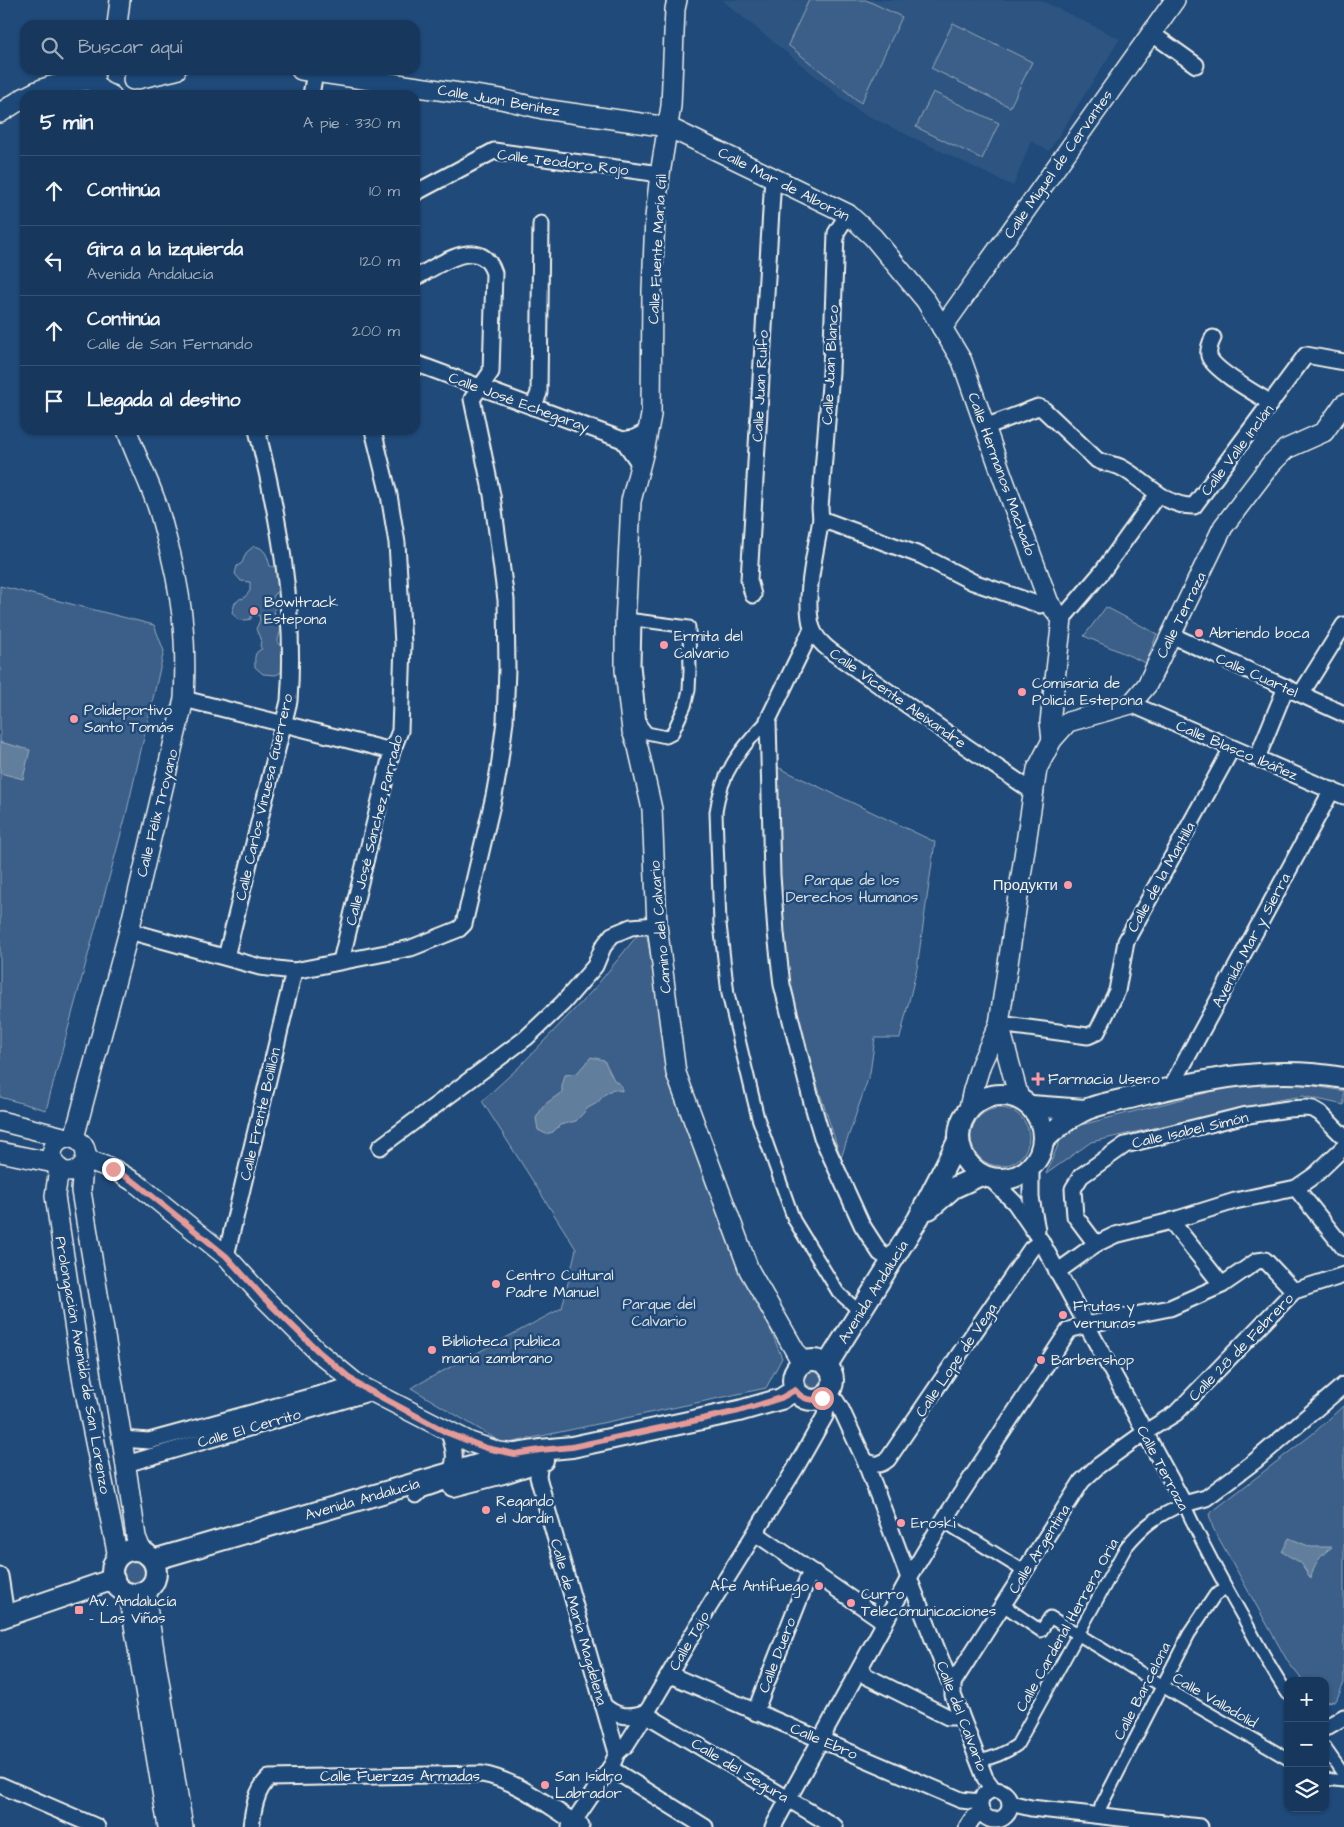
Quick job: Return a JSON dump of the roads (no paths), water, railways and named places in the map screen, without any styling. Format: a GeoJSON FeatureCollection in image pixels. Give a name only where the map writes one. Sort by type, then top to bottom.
{"type":"FeatureCollection","features":[{"type":"Feature","properties":{"kind":"main road"},"geometry":{"type":"LineString","coordinates":[[1044,1140],[1054,1130],[1085,1110],[1170,1089],[1260,1072],[1321,1074],[1344,1078]]}},
{"type":"Feature","properties":{"kind":"main road"},"geometry":{"type":"LineString","coordinates":[[1025,1102],[1038,1116],[1043,1128],[1044,1140],[1042,1150],[1031,1168],[1022,1174],[1013,1178],[986,1177],[964,1156],[958,1141],[960,1124],[969,1108],[980,1100],[992,1095],[1006,1094],[1025,1102],[1085,1110]]}},
{"type":"Feature","properties":{"kind":"main road","name":"Avenida Andalucía"},"geometry":{"type":"LineString","coordinates":[[827,1364],[861,1313],[918,1219],[958,1141]]}},
{"type":"Feature","properties":{"kind":"main road","name":"Avenida Andalucía"},"geometry":{"type":"LineString","coordinates":[[918,1219],[954,1188],[986,1177]]}},
{"type":"Feature","properties":{"kind":"main road"},"geometry":{"type":"LineString","coordinates":[[815,1359],[827,1364],[833,1376],[831,1389],[825,1396],[807,1399],[798,1394],[793,1384],[794,1372],[802,1363],[815,1359]]}},
{"type":"Feature","properties":{"kind":"main road","name":"Avenida Andalucía"},"geometry":{"type":"LineString","coordinates":[[151,1560],[515,1454],[572,1447],[739,1411],[781,1398],[795,1390]]}},
{"type":"Feature","properties":{"kind":"main road","name":"Avenida Andalucía"},"geometry":{"type":"LineString","coordinates":[[151,1560],[297,1526],[503,1473],[540,1461],[572,1447]]}},
{"type":"Feature","properties":{"kind":"main road"},"geometry":{"type":"LineString","coordinates":[[130,1550],[151,1560],[155,1578],[148,1589],[137,1594],[118,1578],[123,1553],[130,1550]]}},
{"type":"Feature","properties":{"kind":"main road"},"geometry":{"type":"LineString","coordinates":[[3,1616],[118,1578]]}},
{"type":"Feature","properties":{"kind":"street"},"geometry":{"type":"LineString","coordinates":[[118,20],[120,0]]}},
{"type":"Feature","properties":{"kind":"street","name":"Calle Fuente María Gil"},"geometry":{"type":"LineString","coordinates":[[639,467],[651,415],[652,291],[655,217],[660,174],[672,106],[675,9],[677,0]]}},
{"type":"Feature","properties":{"kind":"street","name":"Calle Miguel de Cervantes"},"geometry":{"type":"LineString","coordinates":[[942,328],[1174,0]]}},
{"type":"Feature","properties":{"kind":"street"},"geometry":{"type":"LineString","coordinates":[[1151,33],[1196,65]]}},
{"type":"Feature","properties":{"kind":"street"},"geometry":{"type":"LineString","coordinates":[[39,90],[95,75],[97,88],[100,90]]}},
{"type":"Feature","properties":{"kind":"street"},"geometry":{"type":"LineString","coordinates":[[126,90],[132,75]]}},
{"type":"Feature","properties":{"kind":"street"},"geometry":{"type":"LineString","coordinates":[[308,75],[310,90]]}},
{"type":"Feature","properties":{"kind":"street","name":"Calle Juan Benítez"},"geometry":{"type":"LineString","coordinates":[[337,75],[501,98],[543,108],[668,127]]}},
{"type":"Feature","properties":{"kind":"street"},"geometry":{"type":"LineString","coordinates":[[0,113],[20,100]]}},
{"type":"Feature","properties":{"kind":"street","name":"Calle Mar de Alborán"},"geometry":{"type":"LineString","coordinates":[[668,127],[848,214],[872,236],[926,301],[942,328]]}},
{"type":"Feature","properties":{"kind":"street","name":"Calle Teodoro Rojo"},"geometry":{"type":"LineString","coordinates":[[420,190],[494,151],[660,174]]}},
{"type":"Feature","properties":{"kind":"street","name":"Calle Juan Rulfo"},"geometry":{"type":"LineString","coordinates":[[754,595],[749,580],[773,177]]}},
{"type":"Feature","properties":{"kind":"street","name":"Calle Juan Blanco"},"geometry":{"type":"LineString","coordinates":[[821,520],[820,508],[830,372],[836,233],[848,214]]}},
{"type":"Feature","properties":{"kind":"street"},"geometry":{"type":"LineString","coordinates":[[533,407],[539,394],[541,224]]}},
{"type":"Feature","properties":{"kind":"street"},"geometry":{"type":"LineString","coordinates":[[129,931],[260,966],[294,971],[411,948],[459,929],[464,924],[499,768],[505,720],[507,669],[506,600],[492,495],[472,399],[491,372],[494,273],[492,267],[484,258],[469,254],[459,255],[420,275]]}},
{"type":"Feature","properties":{"kind":"street","name":"Calle Hermanos Machado"},"geometry":{"type":"LineString","coordinates":[[942,328],[962,361],[1049,603],[1062,619]]}},
{"type":"Feature","properties":{"kind":"street"},"geometry":{"type":"LineString","coordinates":[[1213,338],[1209,345],[1209,357],[1215,367],[1271,403]]}},
{"type":"Feature","properties":{"kind":"street","name":"Calle Valle Inclán"},"geometry":{"type":"LineString","coordinates":[[1158,494],[1185,506],[1194,506],[1306,355],[1344,362]]}},
{"type":"Feature","properties":{"kind":"street","name":"Calle José Echegaray"},"geometry":{"type":"LineString","coordinates":[[420,365],[623,440]]}},
{"type":"Feature","properties":{"kind":"street","name":"Calle Terraza"},"geometry":{"type":"LineString","coordinates":[[1131,704],[1147,685],[1223,528],[1271,464],[1286,449],[1324,432],[1344,404]]}},
{"type":"Feature","properties":{"kind":"street"},"geometry":{"type":"LineString","coordinates":[[985,426],[1038,407],[1043,408],[1097,460],[1107,465],[1118,466],[1158,494],[1102,572],[1062,619],[1050,722],[1052,740]]}},
{"type":"Feature","properties":{"kind":"street"},"geometry":{"type":"LineString","coordinates":[[639,467],[623,440],[634,438],[648,431]]}},
{"type":"Feature","properties":{"kind":"street","name":"Calle Félix Troyano"},"geometry":{"type":"LineString","coordinates":[[71,1138],[129,931],[184,699],[186,660],[184,621],[174,566],[155,498],[132,449],[128,435]]}},
{"type":"Feature","properties":{"kind":"street","name":"Calle Carlos Vinuesa Guerrero"},"geometry":{"type":"LineString","coordinates":[[226,956],[289,701],[291,634],[282,547],[270,482],[257,435]]}},
{"type":"Feature","properties":{"kind":"street","name":"Calle José Sánchez Parrado"},"geometry":{"type":"LineString","coordinates":[[341,961],[392,751],[400,731],[403,644],[397,543],[389,495],[374,435]]}},
{"type":"Feature","properties":{"kind":"street","name":"Camino del Calvario"},"geometry":{"type":"LineString","coordinates":[[639,467],[632,501],[625,670],[632,731],[638,747],[652,809],[657,925],[676,1073],[749,1270],[802,1363]]}},
{"type":"Feature","properties":{"kind":"street"},"geometry":{"type":"LineString","coordinates":[[861,1313],[838,1292],[794,1220],[758,1118],[728,994],[720,924],[717,799],[722,783],[745,743],[768,720],[812,629],[808,600],[821,520],[922,556],[973,582],[1040,605],[1049,603]]}},
{"type":"Feature","properties":{"kind":"street"},"geometry":{"type":"LineString","coordinates":[[635,620],[689,627],[689,690],[685,706],[672,734],[666,737],[648,733],[640,724],[634,665],[635,620]]}},
{"type":"Feature","properties":{"kind":"street"},"geometry":{"type":"LineString","coordinates":[[1301,694],[1344,626]]}},
{"type":"Feature","properties":{"kind":"street","name":"Calle Vicente Aleixandre"},"geometry":{"type":"LineString","coordinates":[[812,629],[821,642],[832,652],[1035,793]]}},
{"type":"Feature","properties":{"kind":"street","name":"Calle Cuartel"},"geometry":{"type":"LineString","coordinates":[[1170,635],[1344,714]]}},
{"type":"Feature","properties":{"kind":"street"},"geometry":{"type":"LineString","coordinates":[[1257,758],[1286,687]]}},
{"type":"Feature","properties":{"kind":"street"},"geometry":{"type":"LineString","coordinates":[[184,699],[392,751]]}},
{"type":"Feature","properties":{"kind":"street"},"geometry":{"type":"LineString","coordinates":[[969,1108],[972,1090],[981,1064],[999,1024],[1035,793],[1037,769],[1052,740],[1068,722],[1131,704]]}},
{"type":"Feature","properties":{"kind":"street","name":"Calle Blasco Ibáñez"},"geometry":{"type":"LineString","coordinates":[[1131,704],[1338,793]]}},
{"type":"Feature","properties":{"kind":"street"},"geometry":{"type":"LineString","coordinates":[[768,720],[773,885],[782,984],[822,1137],[862,1225],[880,1253],[893,1261]]}},
{"type":"Feature","properties":{"kind":"street","name":"Calle de la Mantilla"},"geometry":{"type":"LineString","coordinates":[[999,1024],[1088,1036],[1097,1032],[1117,991],[1126,941],[1232,748]]}},
{"type":"Feature","properties":{"kind":"street","name":"Avenida Mar y Sierra"},"geometry":{"type":"LineString","coordinates":[[1170,1089],[1338,793]]}},
{"type":"Feature","properties":{"kind":"street"},"geometry":{"type":"LineString","coordinates":[[380,1147],[526,1038],[563,1003],[594,966],[603,946],[612,935],[631,927],[657,925]]}},
{"type":"Feature","properties":{"kind":"street","name":"Calle Frente Bolillón"},"geometry":{"type":"LineString","coordinates":[[226,1256],[294,971]]}},
{"type":"Feature","properties":{"kind":"street"},"geometry":{"type":"LineString","coordinates":[[999,1024],[1025,1102]]}},
{"type":"Feature","properties":{"kind":"street","name":"Calle Isabel Simón"},"geometry":{"type":"LineString","coordinates":[[1096,1244],[1074,1216],[1073,1189],[1081,1176],[1125,1145],[1242,1116],[1306,1108],[1320,1113],[1344,1137]]}},
{"type":"Feature","properties":{"kind":"street"},"geometry":{"type":"LineString","coordinates":[[0,1121],[71,1138],[84,1146],[86,1153],[84,1162],[78,1169],[65,1171],[57,1165],[0,1152]]}},
{"type":"Feature","properties":{"kind":"street"},"geometry":{"type":"LineString","coordinates":[[57,1165],[53,1150],[61,1140],[71,1138]]}},
{"type":"Feature","properties":{"kind":"street"},"geometry":{"type":"LineString","coordinates":[[1056,1272],[1096,1244],[1114,1235],[1171,1221],[1235,1201],[1296,1188],[1314,1175],[1344,1147]]}},
{"type":"Feature","properties":{"kind":"street"},"geometry":{"type":"LineString","coordinates":[[84,1162],[113,1169],[136,1183],[226,1256],[263,1297],[318,1351],[364,1388],[448,1433],[486,1448],[515,1454]]}},
{"type":"Feature","properties":{"kind":"street","name":"Prolongación Avenida de San Lorenzo"},"geometry":{"type":"LineString","coordinates":[[84,1162],[82,1191],[136,1537],[151,1560]]}},
{"type":"Feature","properties":{"kind":"street","name":"Prolongación Avenida de San Lorenzo"},"geometry":{"type":"LineString","coordinates":[[57,1165],[55,1196],[82,1377],[117,1552],[118,1578],[130,1601],[168,1827]]}},
{"type":"Feature","properties":{"kind":"street","name":"Calle Terraza"},"geometry":{"type":"LineString","coordinates":[[1031,1168],[1031,1198],[1041,1240]]}},
{"type":"Feature","properties":{"kind":"street","name":"Calle Terraza"},"geometry":{"type":"LineString","coordinates":[[986,1177],[1015,1203],[1041,1240],[1056,1272],[1184,1504],[1203,1546],[1226,1589],[1273,1674],[1284,1689]]}},
{"type":"Feature","properties":{"kind":"street"},"geometry":{"type":"LineString","coordinates":[[1296,1188],[1344,1248]]}},
{"type":"Feature","properties":{"kind":"street"},"geometry":{"type":"LineString","coordinates":[[1171,1221],[1222,1284]]}},
{"type":"Feature","properties":{"kind":"street","name":"Calle Lope de Vega"},"geometry":{"type":"LineString","coordinates":[[865,1461],[876,1464],[884,1463],[888,1459],[1031,1249],[1041,1240]]}},
{"type":"Feature","properties":{"kind":"street"},"geometry":{"type":"LineString","coordinates":[[773,1827],[909,1578],[943,1520],[1069,1330],[1170,1308],[1222,1284],[1257,1261],[1265,1260],[1294,1291]]}},
{"type":"Feature","properties":{"kind":"street","name":"Calle 28 de Febrero"},"geometry":{"type":"LineString","coordinates":[[1144,1433],[1176,1413],[1294,1291],[1344,1275]]}},
{"type":"Feature","properties":{"kind":"street"},"geometry":{"type":"LineString","coordinates":[[1184,1504],[1206,1498],[1255,1461],[1344,1385]]}},
{"type":"Feature","properties":{"kind":"street","name":"Calle El Cerrito"},"geometry":{"type":"LineString","coordinates":[[122,1440],[149,1440],[364,1388]]}},
{"type":"Feature","properties":{"kind":"street","name":"Calle El Cerrito"},"geometry":{"type":"LineString","coordinates":[[126,1464],[364,1388]]}},
{"type":"Feature","properties":{"kind":"street","name":"Calle del Calvario"},"geometry":{"type":"LineString","coordinates":[[825,1396],[836,1401],[841,1409],[865,1461],[949,1680],[953,1683],[953,1695],[960,1713],[986,1778],[993,1789]]}},
{"type":"Feature","properties":{"kind":"street","name":"Calle Tajo"},"geometry":{"type":"LineString","coordinates":[[575,1825],[610,1768],[617,1753],[626,1745],[647,1712],[821,1423],[826,1408],[825,1396]]}},
{"type":"Feature","properties":{"kind":"street"},"geometry":{"type":"LineString","coordinates":[[416,1495],[421,1490],[447,1481],[455,1457],[455,1449],[448,1433]]}},
{"type":"Feature","properties":{"kind":"street","name":"Calle Argentina"},"geometry":{"type":"LineString","coordinates":[[953,1683],[1082,1481],[1098,1466],[1144,1433]]}},
{"type":"Feature","properties":{"kind":"street","name":"Calle de María Magdelena"},"geometry":{"type":"LineString","coordinates":[[540,1461],[538,1477],[617,1753]]}},
{"type":"Feature","properties":{"kind":"street","name":"Calle Cardenal Herrera Oria"},"geometry":{"type":"LineString","coordinates":[[979,1761],[1006,1753],[1017,1745],[1077,1634],[1131,1541],[1158,1516],[1184,1504]]}},
{"type":"Feature","properties":{"kind":"street"},"geometry":{"type":"LineString","coordinates":[[943,1520],[1024,1571]]}},
{"type":"Feature","properties":{"kind":"street"},"geometry":{"type":"LineString","coordinates":[[756,1531],[761,1537],[879,1618],[884,1625]]}},
{"type":"Feature","properties":{"kind":"street","name":"Calle Duero"},"geometry":{"type":"LineString","coordinates":[[756,1712],[807,1580],[810,1575],[815,1573]]}},
{"type":"Feature","properties":{"kind":"street"},"geometry":{"type":"LineString","coordinates":[[0,1576],[3,1616]]}},
{"type":"Feature","properties":{"kind":"street"},"geometry":{"type":"LineString","coordinates":[[148,1589],[146,1601],[182,1827]]}},
{"type":"Feature","properties":{"kind":"street","name":"Calle Barcelona"},"geometry":{"type":"LineString","coordinates":[[1094,1821],[1189,1634],[1215,1595],[1226,1589]]}},
{"type":"Feature","properties":{"kind":"street","name":"Calle Valladolid"},"geometry":{"type":"LineString","coordinates":[[1003,1605],[1041,1631],[1050,1617],[1162,1686],[1284,1757]]}},
{"type":"Feature","properties":{"kind":"street"},"geometry":{"type":"LineString","coordinates":[[860,1669],[866,1676],[948,1717],[955,1717],[960,1713]]}},
{"type":"Feature","properties":{"kind":"street","name":"Calle Ebro"},"geometry":{"type":"LineString","coordinates":[[669,1676],[980,1807]]}},
{"type":"Feature","properties":{"kind":"street"},"geometry":{"type":"LineString","coordinates":[[603,1705],[610,1712],[626,1717],[634,1717],[647,1712]]}},
{"type":"Feature","properties":{"kind":"street","name":"Calle del Segura"},"geometry":{"type":"LineString","coordinates":[[647,1712],[652,1718],[835,1827]]}},
{"type":"Feature","properties":{"kind":"street"},"geometry":{"type":"LineString","coordinates":[[1329,1726],[1344,1717]]}},
{"type":"Feature","properties":{"kind":"street"},"geometry":{"type":"LineString","coordinates":[[1329,1754],[1344,1775]]}},
{"type":"Feature","properties":{"kind":"street"},"geometry":{"type":"LineString","coordinates":[[610,1768],[705,1827]]}},
{"type":"Feature","properties":{"kind":"street","name":"Calle Fuerzas Armadas"},"geometry":{"type":"LineString","coordinates":[[250,1827],[252,1814],[262,1784],[268,1778],[482,1774],[508,1782],[536,1798],[575,1825]]}},
{"type":"Feature","properties":{"kind":"street"},"geometry":{"type":"LineString","coordinates":[[1329,1779],[1344,1781]]}},
{"type":"Feature","properties":{"kind":"street"},"geometry":{"type":"LineString","coordinates":[[0,1785],[97,1827]]}},
{"type":"Feature","properties":{"kind":"street"},"geometry":{"type":"LineString","coordinates":[[967,1827],[980,1807],[984,1793],[993,1789],[1006,1795],[1006,1816]]}},
{"type":"Feature","properties":{"kind":"street"},"geometry":{"type":"LineString","coordinates":[[980,1807],[991,1820],[1000,1819],[1031,1808],[1094,1821],[1200,1827]]}},
{"type":"Feature","properties":{"kind":"place","name":"Bowltrack Estepona"},"geometry":{"type":"Point","coordinates":[254,611]}},
{"type":"Feature","properties":{"kind":"place","name":"Abriendo boca"},"geometry":{"type":"Point","coordinates":[1199,633]}},
{"type":"Feature","properties":{"kind":"place","name":"Ermita del Calvario"},"geometry":{"type":"Point","coordinates":[664,645]}},
{"type":"Feature","properties":{"kind":"place","name":"Comisaria de Policia Estepona"},"geometry":{"type":"Point","coordinates":[1022,692]}},
{"type":"Feature","properties":{"kind":"place","name":"Polideportivo Santo Tomás"},"geometry":{"type":"Point","coordinates":[74,719]}},
{"type":"Feature","properties":{"kind":"place","name":"Продукти"},"geometry":{"type":"Point","coordinates":[1068,885]}},
{"type":"Feature","properties":{"kind":"place","name":"Farmacia Usero"},"geometry":{"type":"Point","coordinates":[1038,1079]}},
{"type":"Feature","properties":{"kind":"place","name":"Centro Cultural Padre Manuel"},"geometry":{"type":"Point","coordinates":[496,1284]}},
{"type":"Feature","properties":{"kind":"place","name":"Frutas y vernuras"},"geometry":{"type":"Point","coordinates":[1063,1315]}},
{"type":"Feature","properties":{"kind":"place","name":"Biblioteca publica maria zambrano"},"geometry":{"type":"Point","coordinates":[432,1350]}},
{"type":"Feature","properties":{"kind":"place","name":"Barbershop"},"geometry":{"type":"Point","coordinates":[1041,1360]}},
{"type":"Feature","properties":{"kind":"place","name":"Regando el Jardín"},"geometry":{"type":"Point","coordinates":[486,1510]}},
{"type":"Feature","properties":{"kind":"place","name":"Eroski"},"geometry":{"type":"Point","coordinates":[901,1523]}},
{"type":"Feature","properties":{"kind":"place","name":"Afe Antifuego"},"geometry":{"type":"Point","coordinates":[819,1586]}},
{"type":"Feature","properties":{"kind":"place","name":"Curro Telecomunicaciones"},"geometry":{"type":"Point","coordinates":[851,1603]}},
{"type":"Feature","properties":{"kind":"place","name":"Av. Andalucía - Las Viñas"},"geometry":{"type":"Point","coordinates":[79,1610]}},
{"type":"Feature","properties":{"kind":"place","name":"San Isidro Labrador"},"geometry":{"type":"Point","coordinates":[545,1785]}},
{"type":"Feature","properties":{"kind":"park label","name":"Parque de los Derechos Humanos"},"geometry":{"type":"Point","coordinates":[852,888]}},
{"type":"Feature","properties":{"kind":"park label","name":"Parque del Calvario"},"geometry":{"type":"Point","coordinates":[659,1312]}}]}
